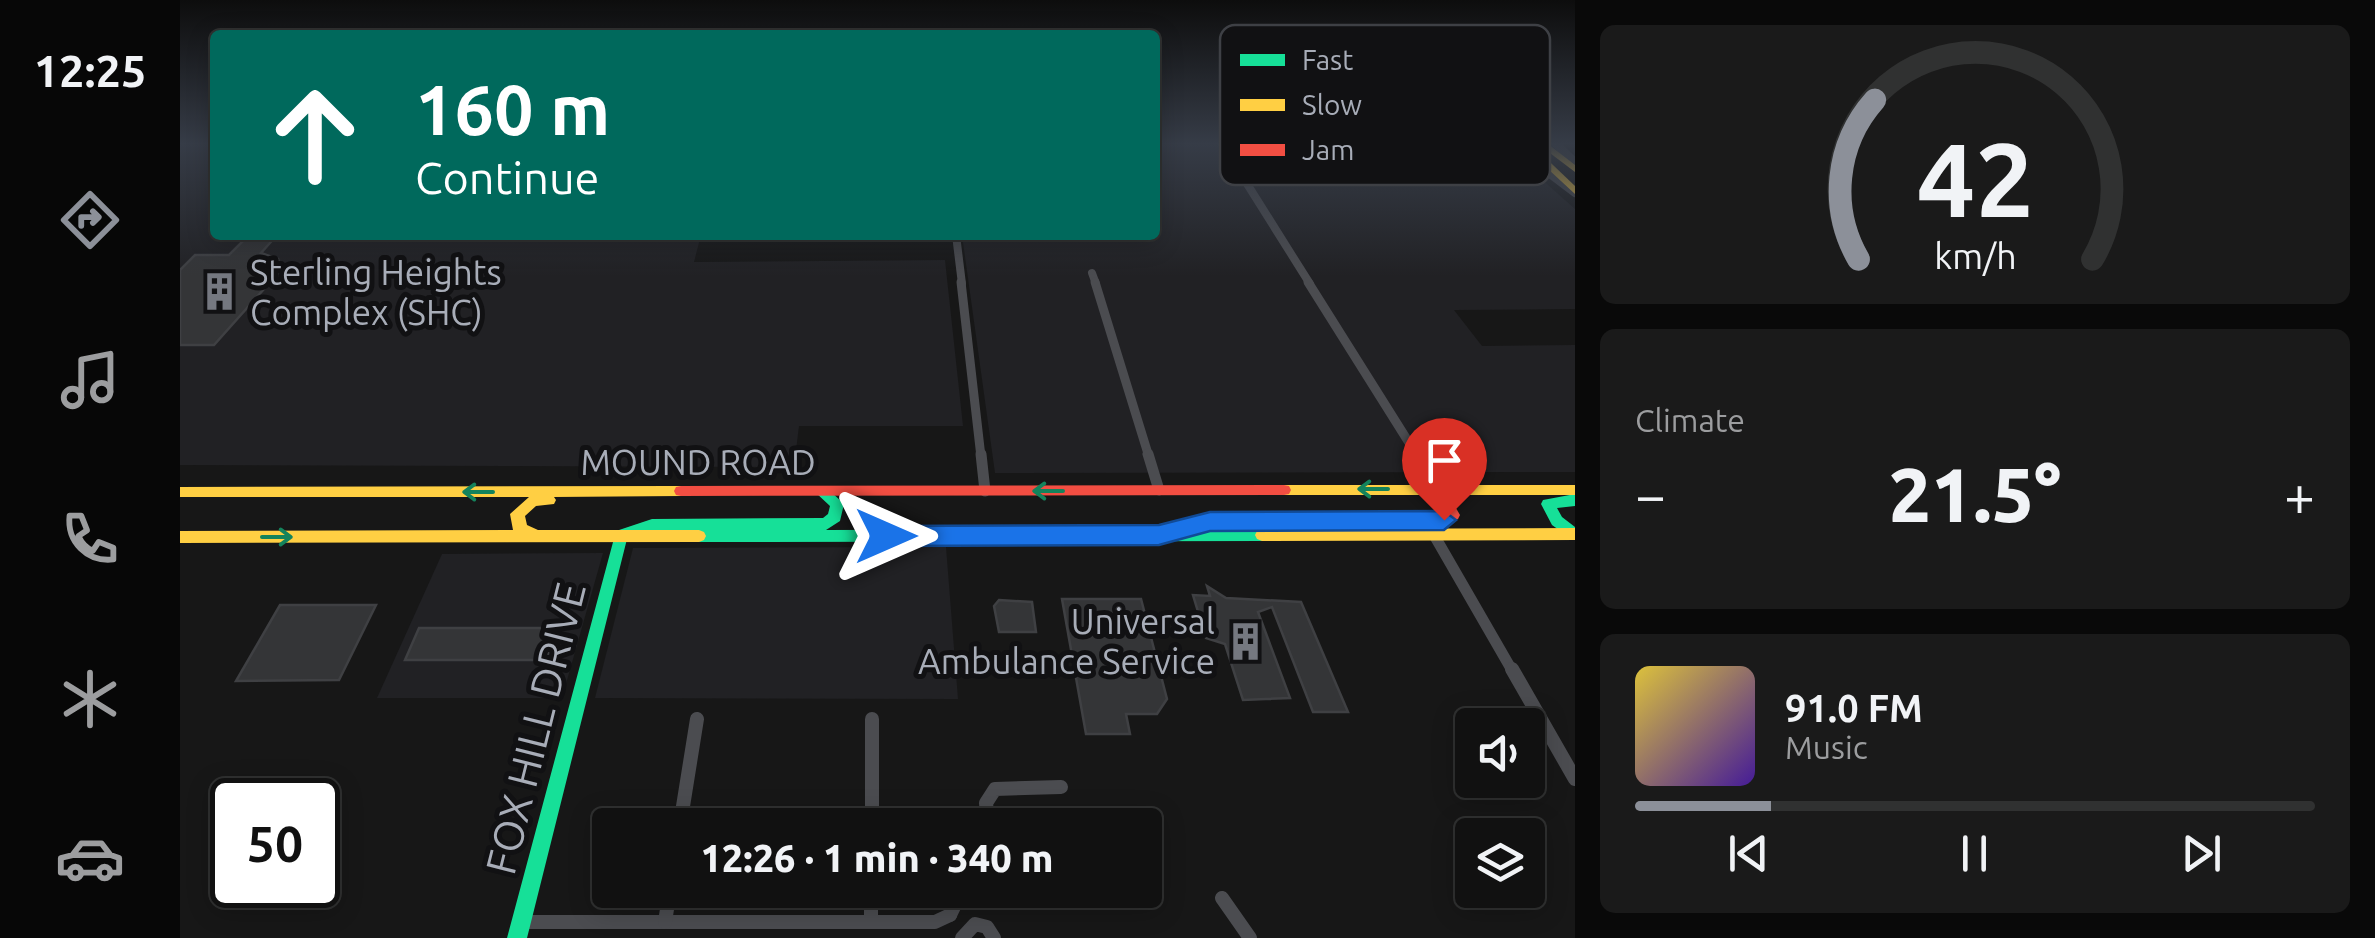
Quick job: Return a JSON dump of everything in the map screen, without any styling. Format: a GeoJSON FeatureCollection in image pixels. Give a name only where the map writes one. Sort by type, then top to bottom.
{"type":"FeatureCollection","features":[{"type":"Feature","properties":{"kind":"main road"},"geometry":{"type":"LineString","coordinates":[[1159,535],[1210,522],[1436,522],[1453,515],[1437,488]]}},
{"type":"Feature","properties":{"kind":"main road","name":"MOUND ROAD"},"geometry":{"type":"LineString","coordinates":[[180,492],[1575,490]]}},
{"type":"Feature","properties":{"kind":"main road"},"geometry":{"type":"LineString","coordinates":[[180,503],[207,492]]}},
{"type":"Feature","properties":{"kind":"main road"},"geometry":{"type":"LineString","coordinates":[[535,536],[516,522],[517,514],[533,501],[725,501],[769,492]]}},
{"type":"Feature","properties":{"kind":"main road"},"geometry":{"type":"LineString","coordinates":[[621,535],[652,525],[826,524],[834,518],[837,504],[822,492]]}},
{"type":"Feature","properties":{"kind":"main road"},"geometry":{"type":"LineString","coordinates":[[1574,534],[1557,521],[1548,504],[1575,500]]}},
{"type":"Feature","properties":{"kind":"main road","name":"MOUND ROAD"},"geometry":{"type":"LineString","coordinates":[[180,537],[1574,534]]}},
{"type":"Feature","properties":{"kind":"main road","name":"FOX HILL DRIVE"},"geometry":{"type":"LineString","coordinates":[[519,930],[621,535]]}},
{"type":"Feature","properties":{"kind":"street"},"geometry":{"type":"LineString","coordinates":[[1249,188],[1437,488]]}},
{"type":"Feature","properties":{"kind":"street"},"geometry":{"type":"LineString","coordinates":[[957,240],[985,491]]}},
{"type":"Feature","properties":{"kind":"street"},"geometry":{"type":"LineString","coordinates":[[1092,273],[1159,490]]}},
{"type":"Feature","properties":{"kind":"street"},"geometry":{"type":"LineString","coordinates":[[1434,534],[1575,779]]}},
{"type":"Feature","properties":{"kind":"street"},"geometry":{"type":"LineString","coordinates":[[683,808],[697,719]]}},
{"type":"Feature","properties":{"kind":"street"},"geometry":{"type":"LineString","coordinates":[[872,719],[872,808]]}},
{"type":"Feature","properties":{"kind":"street"},"geometry":{"type":"LineString","coordinates":[[987,808],[987,797],[996,788],[1060,787]]}},
{"type":"Feature","properties":{"kind":"street"},"geometry":{"type":"LineString","coordinates":[[1222,898],[1250,938]]}},
{"type":"Feature","properties":{"kind":"street"},"geometry":{"type":"LineString","coordinates":[[665,922],[667,908]]}},
{"type":"Feature","properties":{"kind":"street"},"geometry":{"type":"LineString","coordinates":[[871,908],[871,922]]}},
{"type":"Feature","properties":{"kind":"street"},"geometry":{"type":"LineString","coordinates":[[955,908],[951,917],[961,938],[975,924]]}},
{"type":"Feature","properties":{"kind":"street"},"geometry":{"type":"LineString","coordinates":[[519,930],[665,922],[935,922],[951,917],[987,928],[994,938]]}},
{"type":"Feature","properties":{"kind":"shaded area"},"geometry":{"type":"Polygon","coordinates":[[[180,188],[210,188],[210,240],[700,240],[694,262],[945,260],[963,426],[799,426],[794,467],[180,465],[180,188]]]}},
{"type":"Feature","properties":{"kind":"shaded area"},"geometry":{"type":"Polygon","coordinates":[[[1160,188],[1551,188],[1575,209],[1575,309],[1454,310],[1482,346],[1575,345],[1575,472],[995,473],[963,240],[1160,240],[1160,188]]]}},
{"type":"Feature","properties":{"kind":"shaded area"},"geometry":{"type":"Polygon","coordinates":[[[946,547],[958,699],[595,698],[633,548],[946,547]]]}},
{"type":"Feature","properties":{"kind":"shaded area"},"geometry":{"type":"Polygon","coordinates":[[[603,553],[562,698],[377,698],[442,554],[603,553]]]}},
{"type":"Feature","properties":{"kind":"building","name":"Sterling Heights Complex (SHC)"},"geometry":{"type":"Polygon","coordinates":[[[244,240],[273,240],[261,253],[278,259],[280,271],[214,345],[180,345],[180,270],[195,255],[229,255],[244,240]]]}},
{"type":"Feature","properties":{"kind":"building"},"geometry":{"type":"Polygon","coordinates":[[[1207,586],[1226,598],[1301,602],[1348,712],[1313,712],[1272,607],[1258,612],[1290,698],[1243,700],[1225,644],[1206,638],[1193,595],[1210,596],[1207,586]]]}},
{"type":"Feature","properties":{"kind":"building"},"geometry":{"type":"Polygon","coordinates":[[[1062,599],[1141,599],[1167,699],[1157,714],[1126,714],[1130,734],[1086,734],[1062,599]]]}},
{"type":"Feature","properties":{"kind":"building"},"geometry":{"type":"Polygon","coordinates":[[[999,600],[1032,602],[1036,632],[999,632],[994,606],[999,600]]]}},
{"type":"Feature","properties":{"kind":"building"},"geometry":{"type":"Polygon","coordinates":[[[280,605],[376,605],[339,680],[236,681],[280,605]]]}},
{"type":"Feature","properties":{"kind":"building"},"geometry":{"type":"Polygon","coordinates":[[[419,628],[556,628],[547,660],[405,660],[419,628]]]}},
{"type":"Feature","properties":{"kind":"traffic: fast"},"geometry":{"type":"LineString","coordinates":[[517,938],[621,535],[652,525],[826,524],[835,517],[837,504],[822,492]]}},
{"type":"Feature","properties":{"kind":"traffic: fast"},"geometry":{"type":"LineString","coordinates":[[1573,534],[1557,521],[1548,504],[1575,500]]}},
{"type":"Feature","properties":{"kind":"traffic: fast"},"geometry":{"type":"LineString","coordinates":[[699,536],[1262,535]]}},
{"type":"Feature","properties":{"kind":"traffic: slow"},"geometry":{"type":"LineString","coordinates":[[1572,188],[1575,191]]}},
{"type":"Feature","properties":{"kind":"traffic: slow"},"geometry":{"type":"LineString","coordinates":[[1284,490],[1575,490]]}},
{"type":"Feature","properties":{"kind":"traffic: slow"},"geometry":{"type":"LineString","coordinates":[[180,492],[681,491]]}},
{"type":"Feature","properties":{"kind":"traffic: slow"},"geometry":{"type":"LineString","coordinates":[[534,535],[520,529],[517,514],[533,501],[549,500]]}},
{"type":"Feature","properties":{"kind":"traffic: slow"},"geometry":{"type":"LineString","coordinates":[[1262,535],[1575,534]]}},
{"type":"Feature","properties":{"kind":"traffic: slow"},"geometry":{"type":"LineString","coordinates":[[180,537],[699,536]]}},
{"type":"Feature","properties":{"kind":"traffic: jam"},"geometry":{"type":"LineString","coordinates":[[1179,530],[1210,522],[1436,522],[1453,515],[1437,488]]}},
{"type":"Feature","properties":{"kind":"traffic: jam"},"geometry":{"type":"LineString","coordinates":[[681,491],[1284,490]]}},
{"type":"Feature","properties":{"kind":"place","name":"Sterling Heights Complex (SHC)"},"geometry":{"type":"Point","coordinates":[220,292]}},
{"type":"Feature","properties":{"kind":"place","name":"Universal Ambulance Service"},"geometry":{"type":"Point","coordinates":[1245,641]}},
{"type":"Feature","properties":{"kind":"route"},"geometry":{"type":"LineString","coordinates":[[886,536],[1159,535],[1210,522],[1444,520]]}}]}
